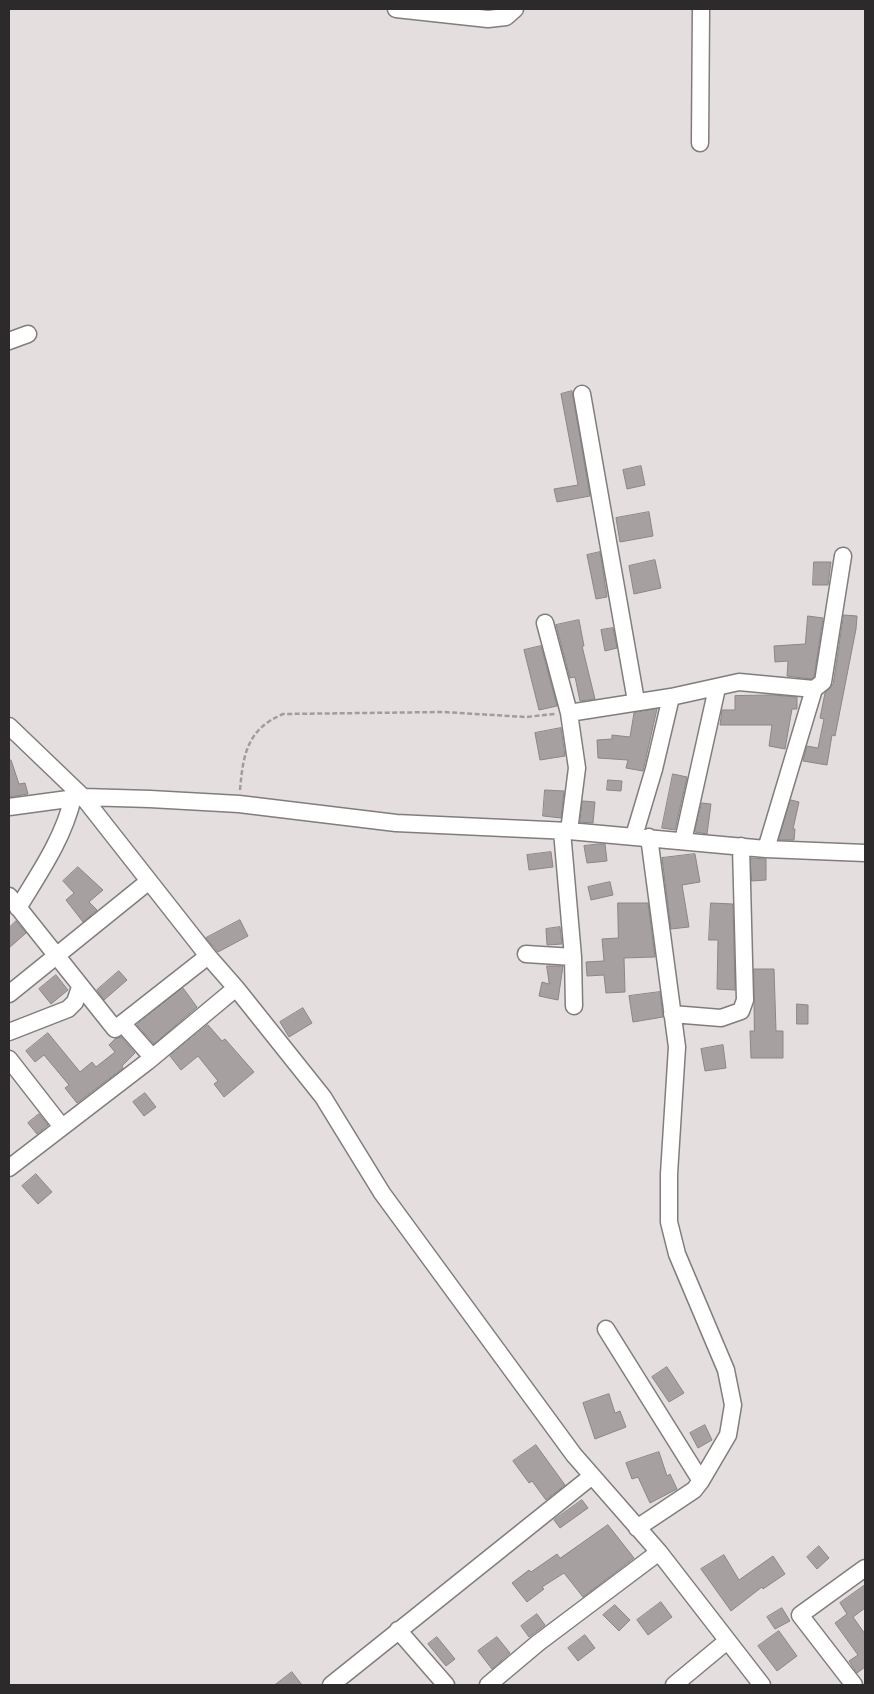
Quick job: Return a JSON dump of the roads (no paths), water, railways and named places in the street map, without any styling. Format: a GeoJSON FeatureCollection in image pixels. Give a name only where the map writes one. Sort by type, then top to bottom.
{"type":"FeatureCollection","features":[{"type":"Feature","properties":{"kind":"street"},"geometry":{"type":"LineString","coordinates":[[396,9],[488,19],[506,17],[515,9]]}},
{"type":"Feature","properties":{"kind":"street"},"geometry":{"type":"LineString","coordinates":[[700,143],[701,9]]}},
{"type":"Feature","properties":{"kind":"street"},"geometry":{"type":"LineString","coordinates":[[9,341],[28,334]]}},
{"type":"Feature","properties":{"kind":"street"},"geometry":{"type":"LineString","coordinates":[[582,394],[636,701]]}},
{"type":"Feature","properties":{"kind":"street"},"geometry":{"type":"LineString","coordinates":[[766,849],[814,689],[823,682],[844,556]]}},
{"type":"Feature","properties":{"kind":"street"},"geometry":{"type":"LineString","coordinates":[[545,623],[569,713],[577,768],[566,831],[574,1006]]}},
{"type":"Feature","properties":{"kind":"street"},"geometry":{"type":"LineString","coordinates":[[569,713],[717,688],[739,682],[814,689]]}},
{"type":"Feature","properties":{"kind":"street"},"geometry":{"type":"LineString","coordinates":[[683,841],[717,688]]}},
{"type":"Feature","properties":{"kind":"street"},"geometry":{"type":"LineString","coordinates":[[638,1528],[694,1490],[701,1481],[728,1435],[733,1405],[726,1370],[677,1254],[670,1222],[669,1174],[676,1047],[641,837],[671,696]]}},
{"type":"Feature","properties":{"kind":"street"},"geometry":{"type":"LineString","coordinates":[[9,726],[78,798],[149,881],[323,1097],[363,1166],[398,1217],[592,1476],[658,1552],[762,1685]]}},
{"type":"Feature","properties":{"kind":"street"},"geometry":{"type":"LineString","coordinates":[[9,807],[78,798],[239,804],[396,823],[566,831],[766,849],[865,853]]}},
{"type":"Feature","properties":{"kind":"street"},"geometry":{"type":"LineString","coordinates":[[78,798],[60,838],[13,902],[80,987],[115,1029],[208,956]]}},
{"type":"Feature","properties":{"kind":"street"},"geometry":{"type":"LineString","coordinates":[[672,1014],[721,1018],[741,1011],[745,1000],[741,846]]}},
{"type":"Feature","properties":{"kind":"street"},"geometry":{"type":"LineString","coordinates":[[9,994],[149,881]]}},
{"type":"Feature","properties":{"kind":"street"},"geometry":{"type":"LineString","coordinates":[[526,954],[573,957]]}},
{"type":"Feature","properties":{"kind":"street"},"geometry":{"type":"LineString","coordinates":[[9,1032],[68,1009],[75,1002],[80,987]]}},
{"type":"Feature","properties":{"kind":"street"},"geometry":{"type":"LineString","coordinates":[[9,1168],[152,1057],[236,988]]}},
{"type":"Feature","properties":{"kind":"street"},"geometry":{"type":"LineString","coordinates":[[123,1024],[152,1057]]}},
{"type":"Feature","properties":{"kind":"street"},"geometry":{"type":"LineString","coordinates":[[9,1058],[62,1127]]}},
{"type":"Feature","properties":{"kind":"street"},"geometry":{"type":"LineString","coordinates":[[606,1329],[701,1481]]}},
{"type":"Feature","properties":{"kind":"street"},"geometry":{"type":"LineString","coordinates":[[331,1685],[592,1476]]}},
{"type":"Feature","properties":{"kind":"street"},"geometry":{"type":"LineString","coordinates":[[488,1685],[658,1552]]}},
{"type":"Feature","properties":{"kind":"street"},"geometry":{"type":"LineString","coordinates":[[854,1685],[800,1615],[865,1568]]}},
{"type":"Feature","properties":{"kind":"street"},"geometry":{"type":"LineString","coordinates":[[398,1630],[446,1685]]}},
{"type":"Feature","properties":{"kind":"street"},"geometry":{"type":"LineString","coordinates":[[674,1685],[728,1641]]}}]}
